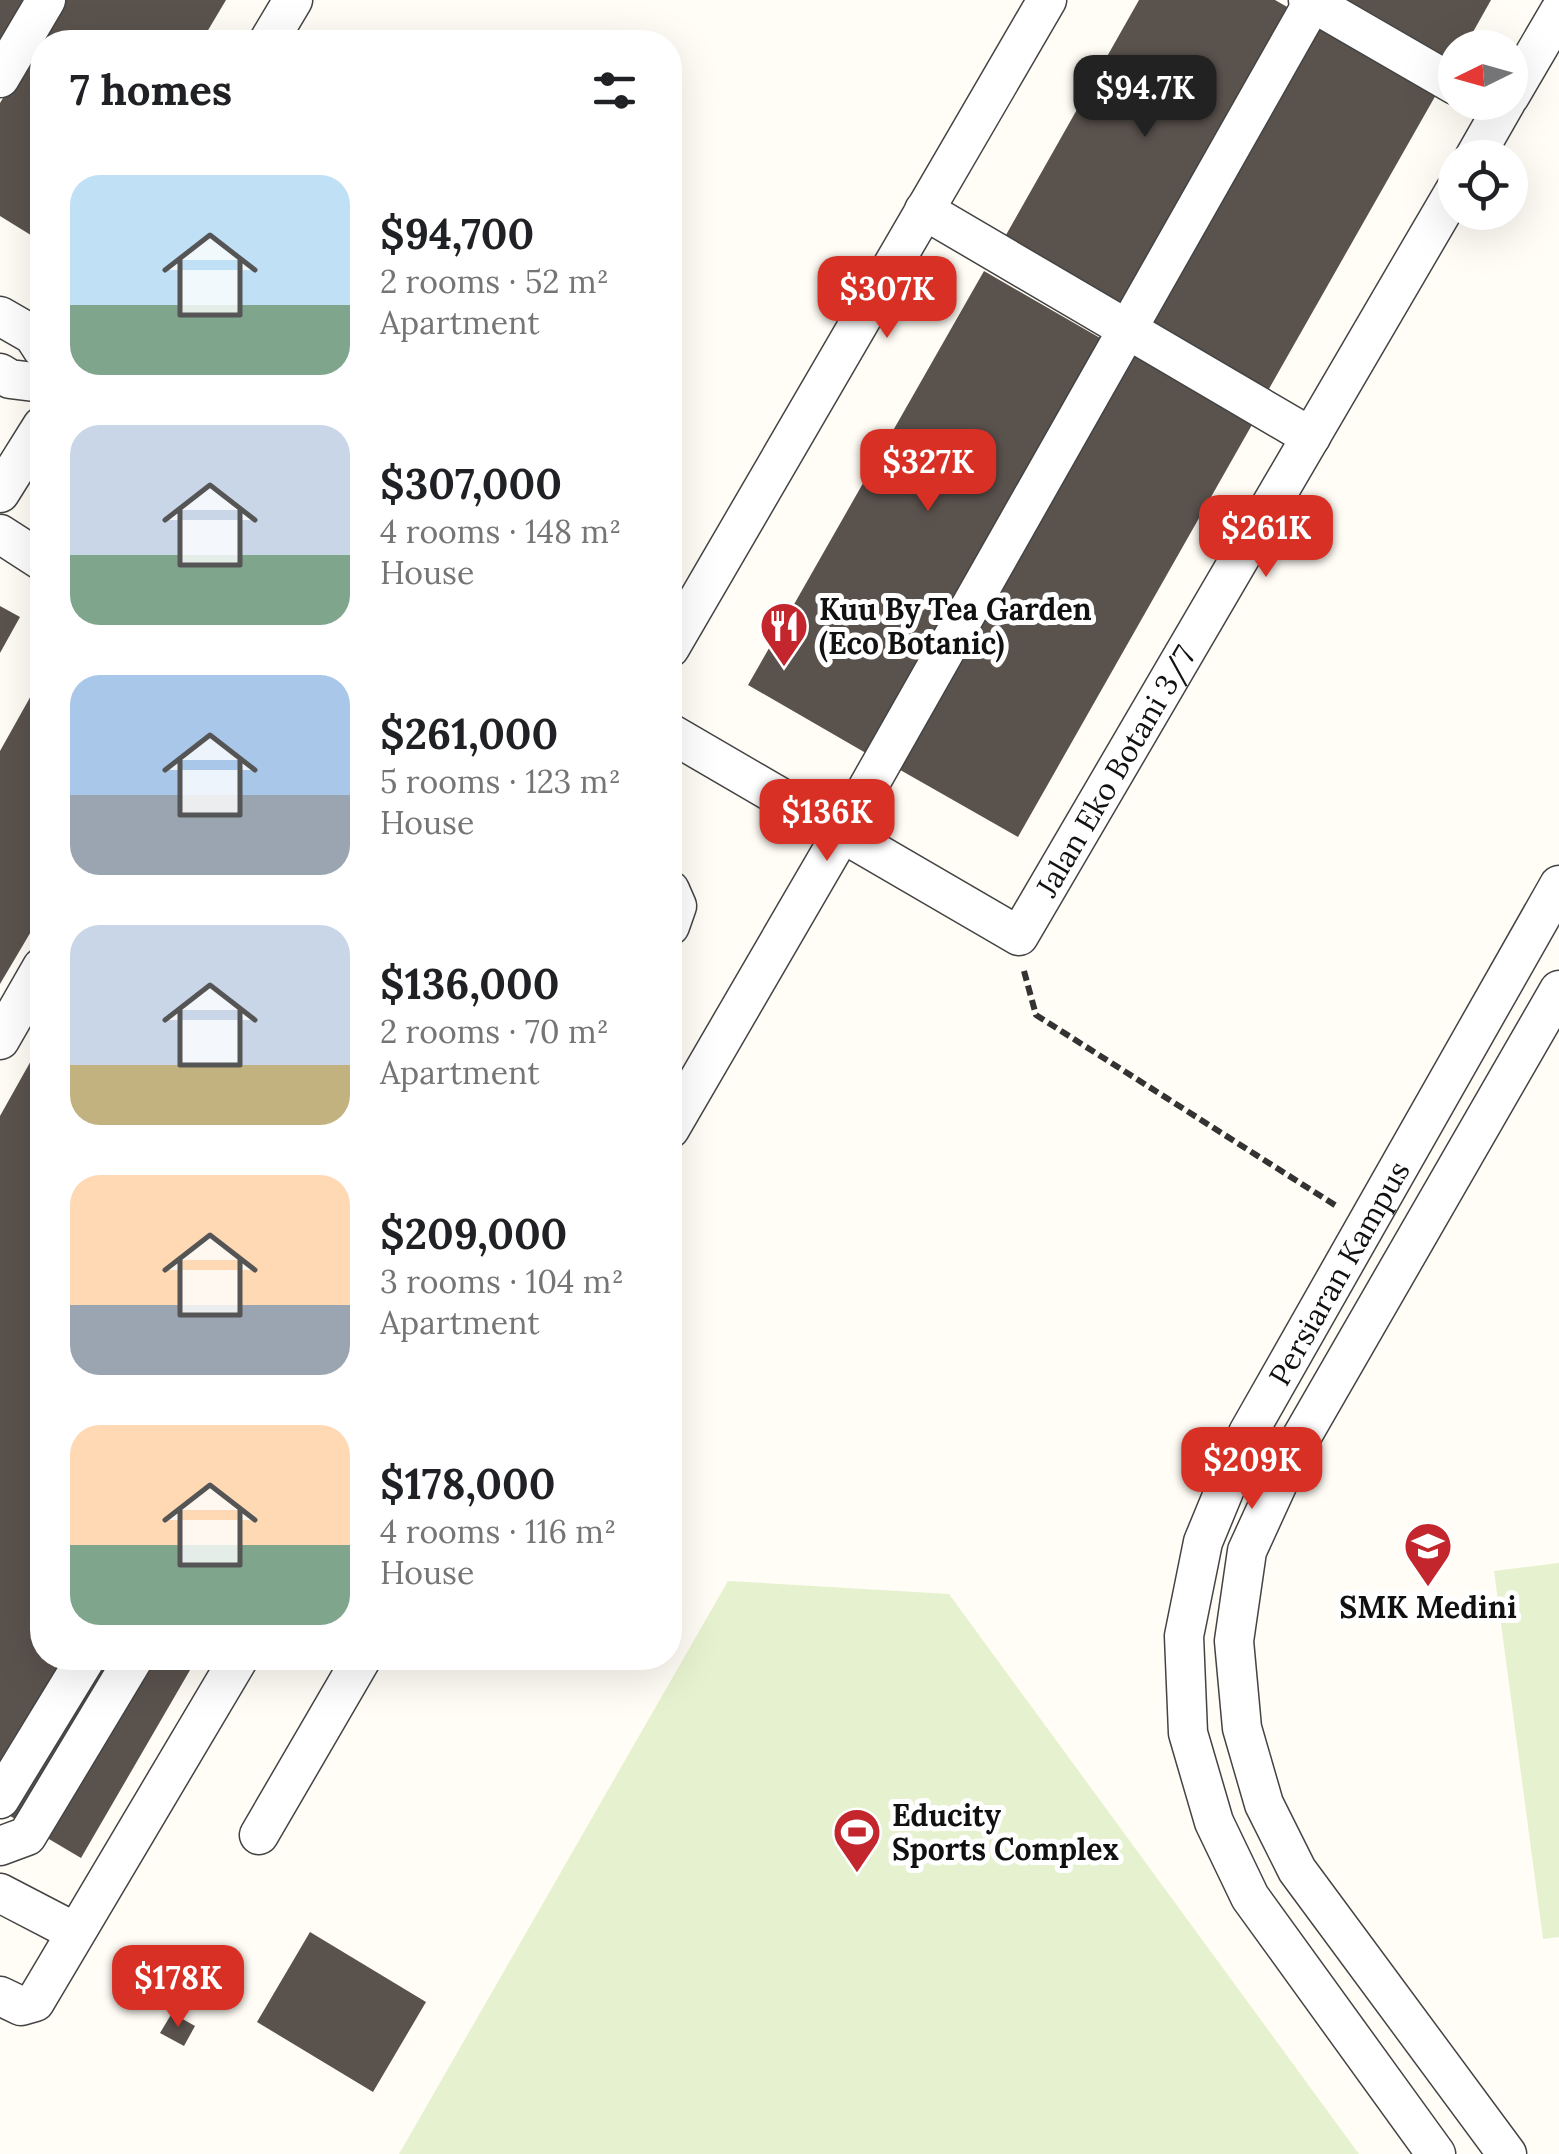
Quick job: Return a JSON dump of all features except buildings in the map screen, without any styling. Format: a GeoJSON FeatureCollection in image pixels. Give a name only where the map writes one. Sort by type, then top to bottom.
{"type":"FeatureCollection","features":[{"type":"Feature","properties":{"kind":"street"},"geometry":{"type":"LineString","coordinates":[[0,78],[46,0]]}},
{"type":"Feature","properties":{"kind":"street"},"geometry":{"type":"LineString","coordinates":[[275,30],[293,0]]}},
{"type":"Feature","properties":{"kind":"street"},"geometry":{"type":"LineString","coordinates":[[682,627],[1046,0]]}},
{"type":"Feature","properties":{"kind":"street"},"geometry":{"type":"LineString","coordinates":[[682,1108],[842,834],[1312,1],[1438,75]]}},
{"type":"Feature","properties":{"kind":"street"},"geometry":{"type":"LineString","coordinates":[[1528,60],[1559,12]]}},
{"type":"Feature","properties":{"kind":"street"},"geometry":{"type":"LineString","coordinates":[[924,210],[1311,437]]}},
{"type":"Feature","properties":{"kind":"street","name":"Jalan Eko Botani 3/7"},"geometry":{"type":"LineString","coordinates":[[1019,936],[1438,219]]}},
{"type":"Feature","properties":{"kind":"street"},"geometry":{"type":"LineString","coordinates":[[0,316],[30,333]]}},
{"type":"Feature","properties":{"kind":"street"},"geometry":{"type":"LineString","coordinates":[[0,373],[10,379],[30,382]]}},
{"type":"Feature","properties":{"kind":"street"},"geometry":{"type":"LineString","coordinates":[[0,493],[30,445]]}},
{"type":"Feature","properties":{"kind":"street"},"geometry":{"type":"LineString","coordinates":[[0,534],[30,553]]}},
{"type":"Feature","properties":{"kind":"street"},"geometry":{"type":"LineString","coordinates":[[682,740],[1019,936]]}},
{"type":"Feature","properties":{"kind":"street","name":"Persiaran Kampus"},"geometry":{"type":"LineString","coordinates":[[1436,2154],[1250,1896],[1214,1822],[1188,1733],[1184,1636],[1203,1542],[1248,1433],[1559,885]]}},
{"type":"Feature","properties":{"kind":"street"},"geometry":{"type":"LineString","coordinates":[[0,1040],[30,988]]}},
{"type":"Feature","properties":{"kind":"street","name":"Persiaran Kampus"},"geometry":{"type":"LineString","coordinates":[[1507,2154],[1297,1870],[1264,1804],[1242,1728],[1234,1641],[1247,1551],[1290,1457],[1559,990]]}},
{"type":"Feature","properties":{"kind":"street"},"geometry":{"type":"LineString","coordinates":[[0,1799],[79,1670]]}},
{"type":"Feature","properties":{"kind":"street"},"geometry":{"type":"LineString","coordinates":[[0,1846],[27,1836],[127,1670]]}},
{"type":"Feature","properties":{"kind":"street"},"geometry":{"type":"LineString","coordinates":[[2,2000],[21,2006],[35,2002],[232,1670]]}},
{"type":"Feature","properties":{"kind":"street"},"geometry":{"type":"LineString","coordinates":[[259,1835],[355,1670]]}},
{"type":"Feature","properties":{"kind":"street"},"geometry":{"type":"LineString","coordinates":[[0,1894],[75,1932]]}},
{"type":"Feature","properties":{"kind":"path"},"geometry":{"type":"LineString","coordinates":[[1019,936],[1036,1015],[1366,1225]]}},
{"type":"Feature","properties":{"kind":"green space"},"geometry":{"type":"Polygon","coordinates":[[[1559,1563],[1559,1937],[1543,1939],[1494,1571],[1559,1563]]]}},
{"type":"Feature","properties":{"kind":"green space","name":"Educity Sports Complex"},"geometry":{"type":"Polygon","coordinates":[[[728,1581],[949,1594],[1359,2154],[399,2154],[677,1670],[682,1670],[682,1661],[728,1581]]]}},
{"type":"Feature","properties":{"kind":"place","name":"Kuu By Tea Garden (Eco Botanic)"},"geometry":{"type":"Point","coordinates":[784,668]}},
{"type":"Feature","properties":{"kind":"place","name":"SMK Medini"},"geometry":{"type":"Point","coordinates":[1428,1588]}},
{"type":"Feature","properties":{"kind":"place","name":"Educity Sports Complex"},"geometry":{"type":"Point","coordinates":[857,1874]}}]}
